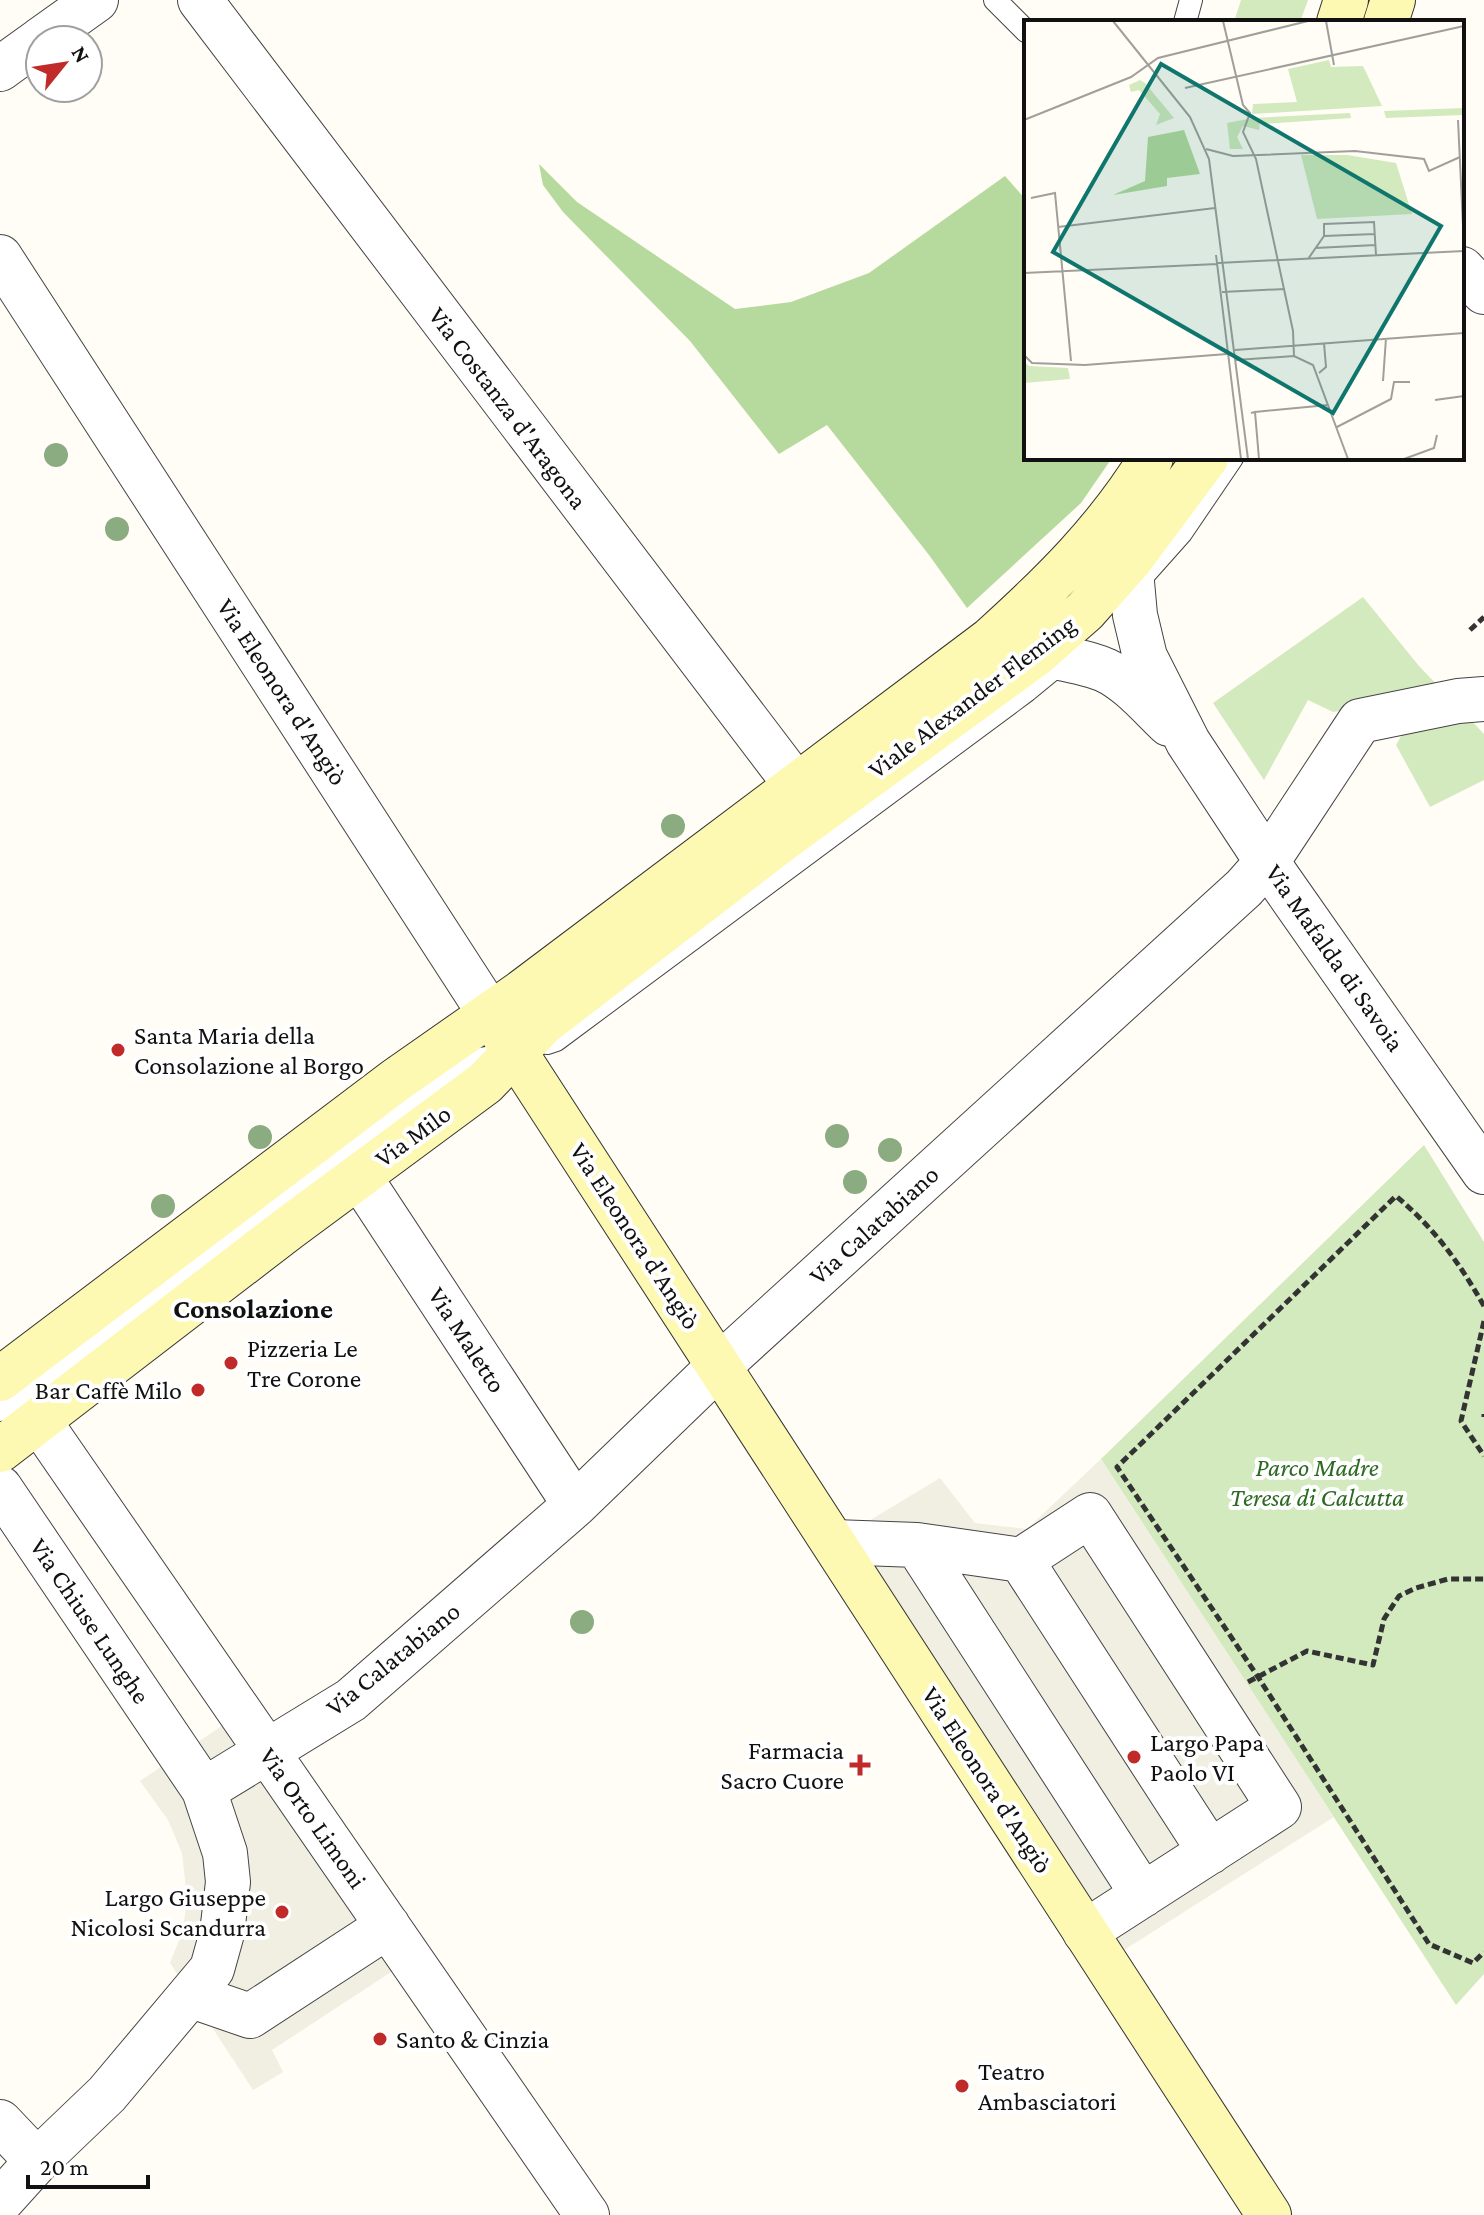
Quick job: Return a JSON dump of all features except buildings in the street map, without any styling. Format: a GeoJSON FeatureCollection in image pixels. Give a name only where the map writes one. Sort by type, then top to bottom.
{"type":"FeatureCollection","features":[{"type":"Feature","properties":{"kind":"main road"},"geometry":{"type":"LineString","coordinates":[[1340,20],[1346,0]]}},
{"type":"Feature","properties":{"kind":"main road","name":"Viale Alexander Fleming"},"geometry":{"type":"LineString","coordinates":[[806,800],[1053,583],[1101,529],[1133,488],[1150,460]]}},
{"type":"Feature","properties":{"kind":"main road","name":"Viale Alexander Fleming"},"geometry":{"type":"LineString","coordinates":[[806,800],[1050,656],[1085,611],[1132,574],[1205,460]]}},
{"type":"Feature","properties":{"kind":"main road","name":"Via Milo"},"geometry":{"type":"LineString","coordinates":[[0,1450],[20,1416],[344,1153],[396,1080],[806,800]]}},
{"type":"Feature","properties":{"kind":"main road","name":"Via Milo"},"geometry":{"type":"LineString","coordinates":[[0,1379],[344,1153],[485,1083],[543,1023],[806,800]]}},
{"type":"Feature","properties":{"kind":"main road","name":"Via Eleonora d'Angiò"},"geometry":{"type":"LineString","coordinates":[[490,1014],[1269,2215]]}},
{"type":"Feature","properties":{"kind":"street"},"geometry":{"type":"LineString","coordinates":[[62,24],[96,0]]}},
{"type":"Feature","properties":{"kind":"street","name":"Via Costanza d'Aragona"},"geometry":{"type":"LineString","coordinates":[[200,0],[806,800]]}},
{"type":"Feature","properties":{"kind":"street"},"geometry":{"type":"LineString","coordinates":[[0,69],[24,52]]}},
{"type":"Feature","properties":{"kind":"street","name":"Via Eleonora d'Angiò"},"geometry":{"type":"LineString","coordinates":[[0,257],[490,1014]]}},
{"type":"Feature","properties":{"kind":"street"},"geometry":{"type":"LineString","coordinates":[[1464,271],[1484,292]]}},
{"type":"Feature","properties":{"kind":"street"},"geometry":{"type":"LineString","coordinates":[[1132,574],[1135,615],[1145,657],[1188,742]]}},
{"type":"Feature","properties":{"kind":"street"},"geometry":{"type":"LineString","coordinates":[[1050,656],[1108,671],[1188,742]]}},
{"type":"Feature","properties":{"kind":"street","name":"Via Calatabiano"},"geometry":{"type":"LineString","coordinates":[[204,1790],[351,1700],[575,1505],[719,1366],[1233,899],[1267,862],[1360,721],[1471,700]]}},
{"type":"Feature","properties":{"kind":"street","name":"Via Mafalda di Savoia"},"geometry":{"type":"LineString","coordinates":[[1188,742],[1267,862],[1484,1172]]}},
{"type":"Feature","properties":{"kind":"street","name":"Via Maletto"},"geometry":{"type":"LineString","coordinates":[[344,1153],[575,1505]]}},
{"type":"Feature","properties":{"kind":"street","name":"Via Orto Limoni"},"geometry":{"type":"LineString","coordinates":[[20,1416],[267,1751],[587,2215]]}},
{"type":"Feature","properties":{"kind":"street","name":"Via Chiuse Lunghe"},"geometry":{"type":"LineString","coordinates":[[0,1488],[204,1790],[225,1853],[228,1882],[226,1908],[212,1969],[192,1996]]}},
{"type":"Feature","properties":{"kind":"street"},"geometry":{"type":"LineString","coordinates":[[834,1542],[917,1545],[1021,1560],[1090,1515],[1236,1740],[1279,1807],[1085,1932]]}},
{"type":"Feature","properties":{"kind":"street"},"geometry":{"type":"LineString","coordinates":[[917,1545],[1143,1895]]}},
{"type":"Feature","properties":{"kind":"street"},"geometry":{"type":"LineString","coordinates":[[1021,1560],[1210,1852]]}},
{"type":"Feature","properties":{"kind":"street"},"geometry":{"type":"LineString","coordinates":[[0,2202],[37,2161],[107,2094],[192,1996],[250,2016],[388,1926]]}},
{"type":"Feature","properties":{"kind":"street"},"geometry":{"type":"LineString","coordinates":[[0,2122],[37,2161]]}},
{"type":"Feature","properties":{"kind":"lane"},"geometry":{"type":"LineString","coordinates":[[995,0],[1024,29]]}},
{"type":"Feature","properties":{"kind":"lane"},"geometry":{"type":"LineString","coordinates":[[1186,20],[1191,0]]}},
{"type":"Feature","properties":{"kind":"lane"},"geometry":{"type":"LineString","coordinates":[[1132,574],[1181,533],[1231,460]]}},
{"type":"Feature","properties":{"kind":"lane"},"geometry":{"type":"LineString","coordinates":[[516,1052],[556,1040],[862,813],[1050,656]]}},
{"type":"Feature","properties":{"kind":"path"},"geometry":{"type":"LineString","coordinates":[[1470,630],[1484,617]]}},
{"type":"Feature","properties":{"kind":"path"},"geometry":{"type":"LineString","coordinates":[[1484,1306],[1465,1271],[1426,1222],[1396,1196],[1117,1467],[1258,1677],[1429,1944],[1473,1963],[1484,1952]]}},
{"type":"Feature","properties":{"kind":"path"},"geometry":{"type":"LineString","coordinates":[[1484,1321],[1461,1421],[1484,1456]]}},
{"type":"Feature","properties":{"kind":"path"},"geometry":{"type":"LineString","coordinates":[[1241,1688],[1307,1651],[1373,1665],[1384,1619],[1399,1596],[1448,1579],[1484,1579]]}},
{"type":"Feature","properties":{"kind":"green space"},"geometry":{"type":"Polygon","coordinates":[[[1241,0],[1308,0],[1301,20],[1235,20],[1241,0]]]}},
{"type":"Feature","properties":{"kind":"green space"},"geometry":{"type":"Polygon","coordinates":[[[539,164],[577,202],[735,309],[791,302],[869,273],[1005,176],[1024,198],[1024,460],[1111,460],[1081,503],[967,608],[827,425],[779,454],[690,341],[563,212],[543,185],[539,164]]]}},
{"type":"Feature","properties":{"kind":"green space"},"geometry":{"type":"Polygon","coordinates":[[[1363,597],[1419,666],[1484,734],[1484,780],[1430,807],[1396,745],[1407,726],[1396,701],[1333,712],[1308,700],[1264,780],[1213,703],[1363,597]]]}},
{"type":"Feature","properties":{"kind":"green space","name":"Parco Madre Teresa di Calcutta"},"geometry":{"type":"Polygon","coordinates":[[[1424,1145],[1484,1242],[1484,1974],[1456,2005],[1101,1459],[1424,1145]]]}},
{"type":"Feature","properties":{"kind":"shaded area","name":"Largo Papa Paolo VI"},"geometry":{"type":"Polygon","coordinates":[[[1101,1459],[1334,1817],[1105,1962],[834,1542],[940,1478],[975,1523],[1027,1529],[1101,1459]]]}},
{"type":"Feature","properties":{"kind":"shaded area","name":"Largo Giuseppe Nicolosi Scandurra"},"geometry":{"type":"Polygon","coordinates":[[[241,1713],[411,1959],[272,2050],[283,2072],[253,2090],[170,1963],[183,1930],[187,1898],[182,1853],[168,1820],[140,1781],[241,1713]]]}},
{"type":"Feature","properties":{"kind":"place","name":"Santa Maria della Consolazione al Borgo"},"geometry":{"type":"Point","coordinates":[118,1050]}},
{"type":"Feature","properties":{"kind":"place","name":"Pizzeria Le Tre Corone"},"geometry":{"type":"Point","coordinates":[231,1363]}},
{"type":"Feature","properties":{"kind":"place","name":"Bar Caffè Milo"},"geometry":{"type":"Point","coordinates":[198,1390]}},
{"type":"Feature","properties":{"kind":"place","name":"Largo Papa Paolo VI"},"geometry":{"type":"Point","coordinates":[1134,1757]}},
{"type":"Feature","properties":{"kind":"place","name":"Farmacia Sacro Cuore"},"geometry":{"type":"Point","coordinates":[860,1765]}},
{"type":"Feature","properties":{"kind":"place","name":"Largo Giuseppe Nicolosi Scandurra"},"geometry":{"type":"Point","coordinates":[282,1912]}},
{"type":"Feature","properties":{"kind":"place","name":"Santo & Cinzia"},"geometry":{"type":"Point","coordinates":[380,2039]}},
{"type":"Feature","properties":{"kind":"place","name":"Teatro Ambasciatori"},"geometry":{"type":"Point","coordinates":[962,2086]}},
{"type":"Feature","properties":{"kind":"district","name":"Consolazione"},"geometry":{"type":"Point","coordinates":[253,1308]}}]}
